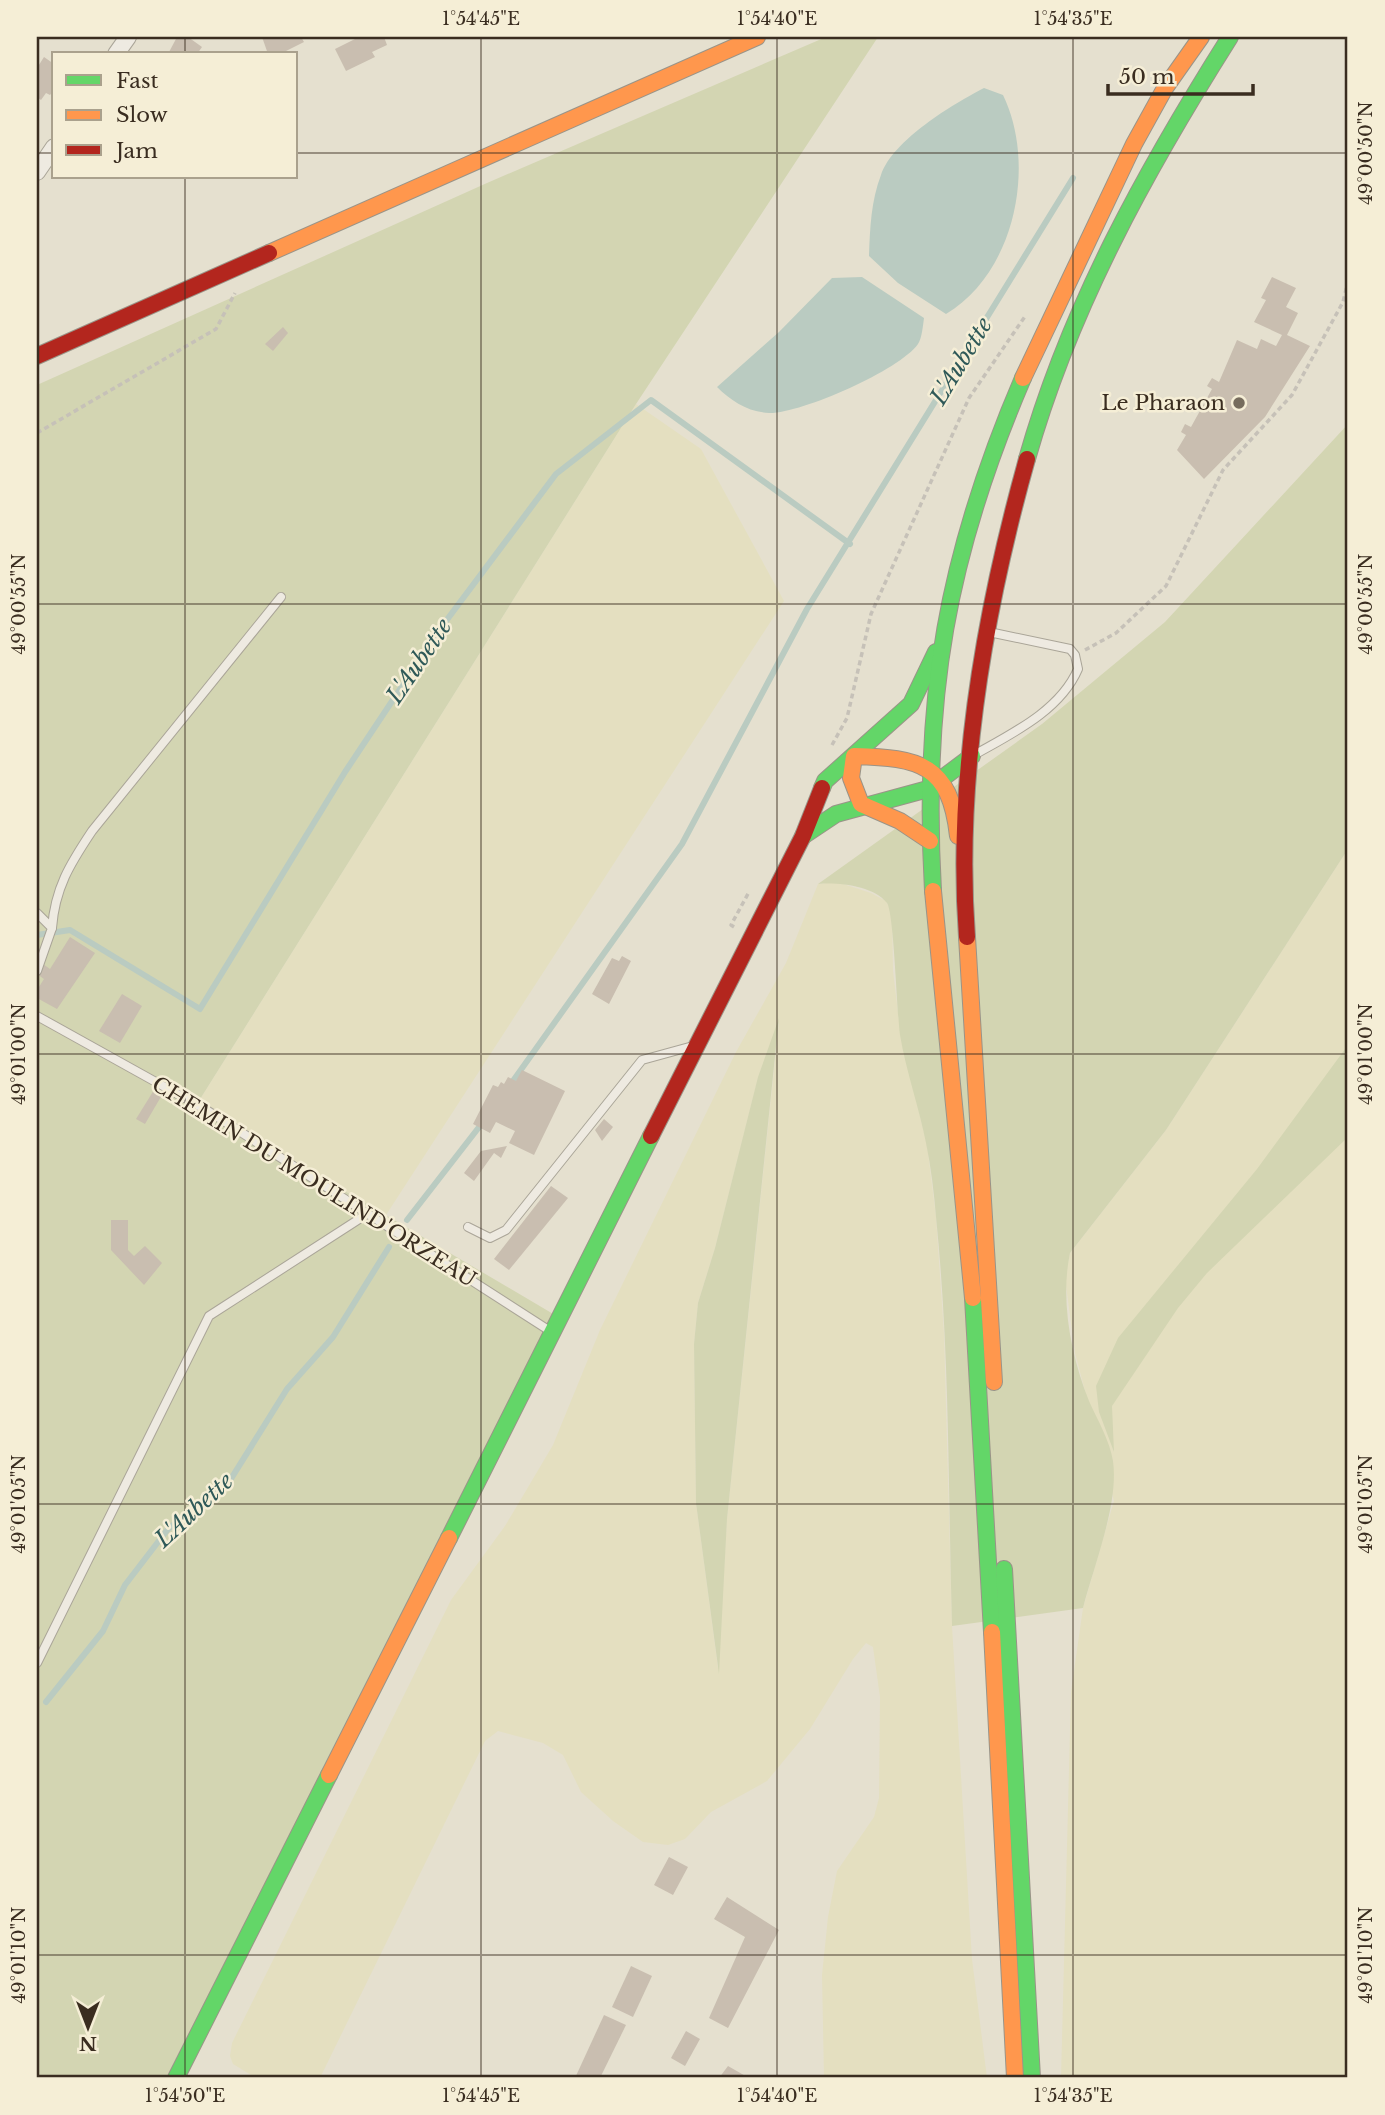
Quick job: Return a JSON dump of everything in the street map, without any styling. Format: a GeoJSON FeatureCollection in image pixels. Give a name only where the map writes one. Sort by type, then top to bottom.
{"type":"FeatureCollection","features":[{"type":"Feature","properties":{"kind":"main road"},"geometry":{"type":"LineString","coordinates":[[37,356],[757,37]]}},
{"type":"Feature","properties":{"kind":"main road"},"geometry":{"type":"LineString","coordinates":[[964,864],[958,855],[957,816],[953,797],[937,784],[930,768],[935,684],[958,562],[993,446],[1024,370],[1138,141],[1174,75],[1201,37]]}},
{"type":"Feature","properties":{"kind":"main road"},"geometry":{"type":"LineString","coordinates":[[1032,2078],[964,864],[972,756],[986,631],[1014,496],[1056,363],[1094,274],[1150,164],[1167,133],[1230,37]]}},
{"type":"Feature","properties":{"kind":"main road"},"geometry":{"type":"LineString","coordinates":[[176,2078],[699,1044],[803,836],[825,781],[915,699],[941,641]]}},
{"type":"Feature","properties":{"kind":"main road"},"geometry":{"type":"LineString","coordinates":[[855,755],[894,756],[913,760],[930,768]]}},
{"type":"Feature","properties":{"kind":"main road"},"geometry":{"type":"LineString","coordinates":[[855,755],[851,778],[861,804],[900,821],[930,841]]}},
{"type":"Feature","properties":{"kind":"main road"},"geometry":{"type":"LineString","coordinates":[[803,836],[829,815],[861,804],[898,799],[937,784],[972,756]]}},
{"type":"Feature","properties":{"kind":"main road"},"geometry":{"type":"LineString","coordinates":[[937,784],[930,841],[931,886],[969,1247],[1015,2078]]}},
{"type":"Feature","properties":{"kind":"street"},"geometry":{"type":"LineString","coordinates":[[117,52],[128,37]]}},
{"type":"Feature","properties":{"kind":"street"},"geometry":{"type":"LineString","coordinates":[[37,172],[52,150]]}},
{"type":"Feature","properties":{"kind":"lane"},"geometry":{"type":"LineString","coordinates":[[37,971],[52,931],[54,900],[71,863],[92,831],[281,597]]}},
{"type":"Feature","properties":{"kind":"lane"},"geometry":{"type":"LineString","coordinates":[[972,756],[1024,726],[1063,693],[1078,669],[1075,655],[1070,649],[1053,643],[1018,640],[986,631]]}},
{"type":"Feature","properties":{"kind":"lane"},"geometry":{"type":"LineString","coordinates":[[37,913],[52,931]]}},
{"type":"Feature","properties":{"kind":"lane","name":"CHEMIN DU MOULIND'ORZEAU"},"geometry":{"type":"LineString","coordinates":[[37,1016],[208,1111],[552,1333]]}},
{"type":"Feature","properties":{"kind":"lane"},"geometry":{"type":"LineString","coordinates":[[468,1227],[489,1238],[506,1230],[642,1060],[699,1044]]}},
{"type":"Feature","properties":{"kind":"lane"},"geometry":{"type":"LineString","coordinates":[[37,1662],[209,1316],[367,1214]]}},
{"type":"Feature","properties":{"kind":"path"},"geometry":{"type":"LineString","coordinates":[[1075,655],[1116,633],[1166,586],[1223,470],[1292,395],[1343,302],[1348,281]]}},
{"type":"Feature","properties":{"kind":"path"},"geometry":{"type":"LineString","coordinates":[[37,433],[216,329],[235,291]]}},
{"type":"Feature","properties":{"kind":"path"},"geometry":{"type":"LineString","coordinates":[[827,754],[847,718],[871,614],[969,398],[1028,311]]}},
{"type":"Feature","properties":{"kind":"path"},"geometry":{"type":"LineString","coordinates":[[750,891],[731,925],[751,936]]}},
{"type":"Feature","properties":{"kind":"shaded area"},"geometry":{"type":"Polygon","coordinates":[[[984,88],[1003,95],[1013,123],[1018,153],[1018,184],[1013,215],[1003,245],[989,272],[970,296],[946,314],[898,283],[869,256],[873,205],[881,175],[898,149],[925,124],[984,88]]]}},
{"type":"Feature","properties":{"kind":"shaded area"},"geometry":{"type":"Polygon","coordinates":[[[862,277],[924,318],[918,344],[908,354],[848,389],[784,411],[769,413],[747,408],[717,387],[779,332],[832,278],[862,277]]]}},
{"type":"Feature","properties":{"kind":"shaded area"},"geometry":{"type":"Polygon","coordinates":[[[636,404],[701,449],[784,601],[386,1215],[197,1104],[636,404]]]}},
{"type":"Feature","properties":{"kind":"shaded area"},"geometry":{"type":"Polygon","coordinates":[[[1348,849],[1348,2078],[1061,2078],[1071,1692],[1083,1608],[1114,1501],[1075,1353],[1065,1278],[1070,1253],[1166,1130],[1348,849]]]}},
{"type":"Feature","properties":{"kind":"shaded area"},"geometry":{"type":"Polygon","coordinates":[[[837,882],[871,893],[886,901],[892,913],[893,971],[901,1037],[927,1145],[936,1217],[944,1334],[952,1626],[972,1959],[987,2078],[824,2078],[822,1975],[828,1917],[837,1871],[874,1817],[879,1798],[880,1697],[873,1647],[866,1643],[853,1659],[810,1729],[767,1781],[711,1812],[685,1839],[668,1845],[643,1842],[613,1821],[581,1792],[563,1755],[543,1743],[498,1731],[485,1741],[320,2078],[256,2078],[233,2064],[230,2056],[232,2043],[451,1600],[505,1526],[553,1445],[600,1330],[736,1052],[786,963],[818,884],[837,882]],[[779,1022],[758,1078],[715,1248],[698,1303],[694,1344],[696,1503],[718,1668],[727,1519],[779,1022]]]}},
{"type":"Feature","properties":{"kind":"green space"},"geometry":{"type":"Polygon","coordinates":[[[826,37],[878,37],[636,404],[197,1104],[560,1318],[166,2078],[37,2078],[37,385],[487,183],[826,37]]]}},
{"type":"Feature","properties":{"kind":"green space"},"geometry":{"type":"Polygon","coordinates":[[[1348,424],[1348,849],[1166,1130],[1070,1253],[1066,1290],[1072,1347],[1089,1401],[1109,1446],[1114,1478],[1109,1515],[1083,1608],[952,1626],[941,1268],[929,1161],[900,1035],[889,911],[887,903],[881,897],[865,889],[818,884],[1042,724],[1165,622],[1348,424]]]}},
{"type":"Feature","properties":{"kind":"green space"},"geometry":{"type":"Polygon","coordinates":[[[779,1018],[727,1519],[719,1674],[696,1503],[694,1344],[698,1303],[715,1248],[758,1077],[779,1018]]]}},
{"type":"Feature","properties":{"kind":"green space"},"geometry":{"type":"Polygon","coordinates":[[[1348,1045],[1348,1137],[1207,1273],[1178,1308],[1112,1406],[1114,1452],[1099,1412],[1096,1386],[1118,1338],[1257,1169],[1348,1045]]]}},
{"type":"Feature","properties":{"kind":"building"},"geometry":{"type":"Polygon","coordinates":[[[177,37],[188,37],[202,47],[198,52],[169,52],[177,37]]]}},
{"type":"Feature","properties":{"kind":"building"},"geometry":{"type":"Polygon","coordinates":[[[262,37],[301,37],[304,42],[284,52],[267,52],[262,37]]]}},
{"type":"Feature","properties":{"kind":"building"},"geometry":{"type":"Polygon","coordinates":[[[354,37],[384,37],[387,45],[372,52],[375,57],[346,71],[335,49],[355,39],[354,37]]]}},
{"type":"Feature","properties":{"kind":"building"},"geometry":{"type":"Polygon","coordinates":[[[44,57],[52,63],[52,92],[50,95],[46,93],[41,100],[37,97],[37,68],[44,57]]]}},
{"type":"Feature","properties":{"kind":"building","name":"Le Pharaon"},"geometry":{"type":"Polygon","coordinates":[[[1272,277],[1296,288],[1286,307],[1298,313],[1287,335],[1310,346],[1265,417],[1204,479],[1177,450],[1186,435],[1181,432],[1185,424],[1191,427],[1212,389],[1207,386],[1212,378],[1219,382],[1237,340],[1257,349],[1261,339],[1276,346],[1282,335],[1254,322],[1266,300],[1261,298],[1272,277]]]}},
{"type":"Feature","properties":{"kind":"building"},"geometry":{"type":"Polygon","coordinates":[[[283,327],[288,333],[273,351],[265,344],[283,327]]]}},
{"type":"Feature","properties":{"kind":"building"},"geometry":{"type":"Polygon","coordinates":[[[70,937],[95,953],[57,1009],[37,998],[37,990],[44,979],[37,974],[43,964],[50,969],[70,937]]]}},
{"type":"Feature","properties":{"kind":"building"},"geometry":{"type":"Polygon","coordinates":[[[622,956],[631,961],[609,1004],[592,994],[612,958],[619,961],[622,956]]]}},
{"type":"Feature","properties":{"kind":"building"},"geometry":{"type":"Polygon","coordinates":[[[122,994],[142,1006],[120,1043],[99,1031],[122,994]]]}},
{"type":"Feature","properties":{"kind":"building"},"geometry":{"type":"Polygon","coordinates":[[[522,1070],[565,1091],[534,1155],[509,1143],[515,1131],[496,1122],[490,1133],[473,1124],[493,1085],[498,1087],[501,1082],[504,1084],[508,1077],[516,1081],[522,1070]]]}},
{"type":"Feature","properties":{"kind":"building"},"geometry":{"type":"Polygon","coordinates":[[[154,1090],[162,1095],[145,1124],[136,1119],[154,1090]]]}},
{"type":"Feature","properties":{"kind":"building"},"geometry":{"type":"Polygon","coordinates":[[[604,1119],[613,1127],[602,1141],[595,1130],[604,1119]]]}},
{"type":"Feature","properties":{"kind":"building"},"geometry":{"type":"Polygon","coordinates":[[[507,1146],[501,1158],[494,1153],[474,1181],[464,1173],[481,1151],[507,1146]]]}},
{"type":"Feature","properties":{"kind":"building"},"geometry":{"type":"Polygon","coordinates":[[[551,1186],[568,1198],[509,1270],[494,1259],[551,1186]]]}},
{"type":"Feature","properties":{"kind":"building"},"geometry":{"type":"Polygon","coordinates":[[[111,1220],[128,1220],[128,1250],[134,1256],[145,1246],[162,1263],[144,1285],[111,1250],[111,1220]]]}},
{"type":"Feature","properties":{"kind":"building"},"geometry":{"type":"Polygon","coordinates":[[[669,1857],[688,1867],[673,1895],[654,1885],[669,1857]]]}},
{"type":"Feature","properties":{"kind":"building"},"geometry":{"type":"Polygon","coordinates":[[[727,1897],[779,1930],[728,2028],[709,2018],[745,1937],[714,1919],[727,1897]]]}},
{"type":"Feature","properties":{"kind":"building"},"geometry":{"type":"Polygon","coordinates":[[[631,1966],[652,1976],[633,2017],[612,2007],[631,1966]]]}},
{"type":"Feature","properties":{"kind":"building"},"geometry":{"type":"Polygon","coordinates":[[[604,2015],[626,2025],[600,2078],[575,2078],[604,2015]]]}},
{"type":"Feature","properties":{"kind":"building"},"geometry":{"type":"Polygon","coordinates":[[[686,2031],[700,2039],[685,2066],[671,2058],[686,2031]]]}},
{"type":"Feature","properties":{"kind":"building"},"geometry":{"type":"Polygon","coordinates":[[[728,2066],[749,2078],[719,2078],[728,2066]]]}},
{"type":"Feature","properties":{"kind":"waterway","name":"L'Aubette"},"geometry":{"type":"LineString","coordinates":[[510,1085],[682,844],[807,609],[1073,178]]}},
{"type":"Feature","properties":{"kind":"waterway","name":"L'Aubette"},"geometry":{"type":"LineString","coordinates":[[37,935],[70,930],[200,1009],[345,772],[440,629],[556,474],[651,400],[850,544]]}},
{"type":"Feature","properties":{"kind":"waterway","name":"L'Aubette"},"geometry":{"type":"LineString","coordinates":[[407,1220],[483,1122]]}},
{"type":"Feature","properties":{"kind":"waterway","name":"L'Aubette"},"geometry":{"type":"LineString","coordinates":[[46,1702],[103,1631],[125,1585],[168,1529],[229,1482],[287,1389],[333,1337],[389,1247]]}},
{"type":"Feature","properties":{"kind":"traffic: fast"},"geometry":{"type":"LineString","coordinates":[[1027,459],[1065,348],[1113,241],[1169,138],[1230,37]]}},
{"type":"Feature","properties":{"kind":"traffic: fast"},"geometry":{"type":"LineString","coordinates":[[933,891],[932,754],[945,628],[975,506],[1023,378]]}},
{"type":"Feature","properties":{"kind":"traffic: fast"},"geometry":{"type":"LineString","coordinates":[[822,788],[825,781],[911,704],[936,652]]}},
{"type":"Feature","properties":{"kind":"traffic: fast"},"geometry":{"type":"LineString","coordinates":[[803,836],[836,814],[928,789],[972,756]]}},
{"type":"Feature","properties":{"kind":"traffic: fast"},"geometry":{"type":"LineString","coordinates":[[449,1538],[651,1136]]}},
{"type":"Feature","properties":{"kind":"traffic: fast"},"geometry":{"type":"LineString","coordinates":[[973,1298],[992,1632]]}},
{"type":"Feature","properties":{"kind":"traffic: fast"},"geometry":{"type":"LineString","coordinates":[[1004,1569],[1032,2078]]}},
{"type":"Feature","properties":{"kind":"traffic: fast"},"geometry":{"type":"LineString","coordinates":[[176,2078],[329,1775]]}},
{"type":"Feature","properties":{"kind":"traffic: slow"},"geometry":{"type":"LineString","coordinates":[[269,253],[757,37]]}},
{"type":"Feature","properties":{"kind":"traffic: slow"},"geometry":{"type":"LineString","coordinates":[[1023,378],[1134,144],[1165,88],[1201,37]]}},
{"type":"Feature","properties":{"kind":"traffic: slow"},"geometry":{"type":"LineString","coordinates":[[930,841],[900,821],[861,804],[851,778],[854,756],[897,759],[928,770],[948,793],[958,836]]}},
{"type":"Feature","properties":{"kind":"traffic: slow"},"geometry":{"type":"LineString","coordinates":[[933,891],[973,1298]]}},
{"type":"Feature","properties":{"kind":"traffic: slow"},"geometry":{"type":"LineString","coordinates":[[967,937],[994,1382]]}},
{"type":"Feature","properties":{"kind":"traffic: slow"},"geometry":{"type":"LineString","coordinates":[[329,1775],[449,1538]]}},
{"type":"Feature","properties":{"kind":"traffic: slow"},"geometry":{"type":"LineString","coordinates":[[992,1632],[1015,2078]]}},
{"type":"Feature","properties":{"kind":"traffic: jam"},"geometry":{"type":"LineString","coordinates":[[37,356],[269,253]]}},
{"type":"Feature","properties":{"kind":"traffic: jam"},"geometry":{"type":"LineString","coordinates":[[967,937],[965,816],[976,696],[998,576],[1027,459]]}},
{"type":"Feature","properties":{"kind":"traffic: jam"},"geometry":{"type":"LineString","coordinates":[[651,1136],[803,836],[822,788]]}},
{"type":"Feature","properties":{"kind":"place","name":"Le Pharaon"},"geometry":{"type":"Point","coordinates":[1239,403]}}]}
